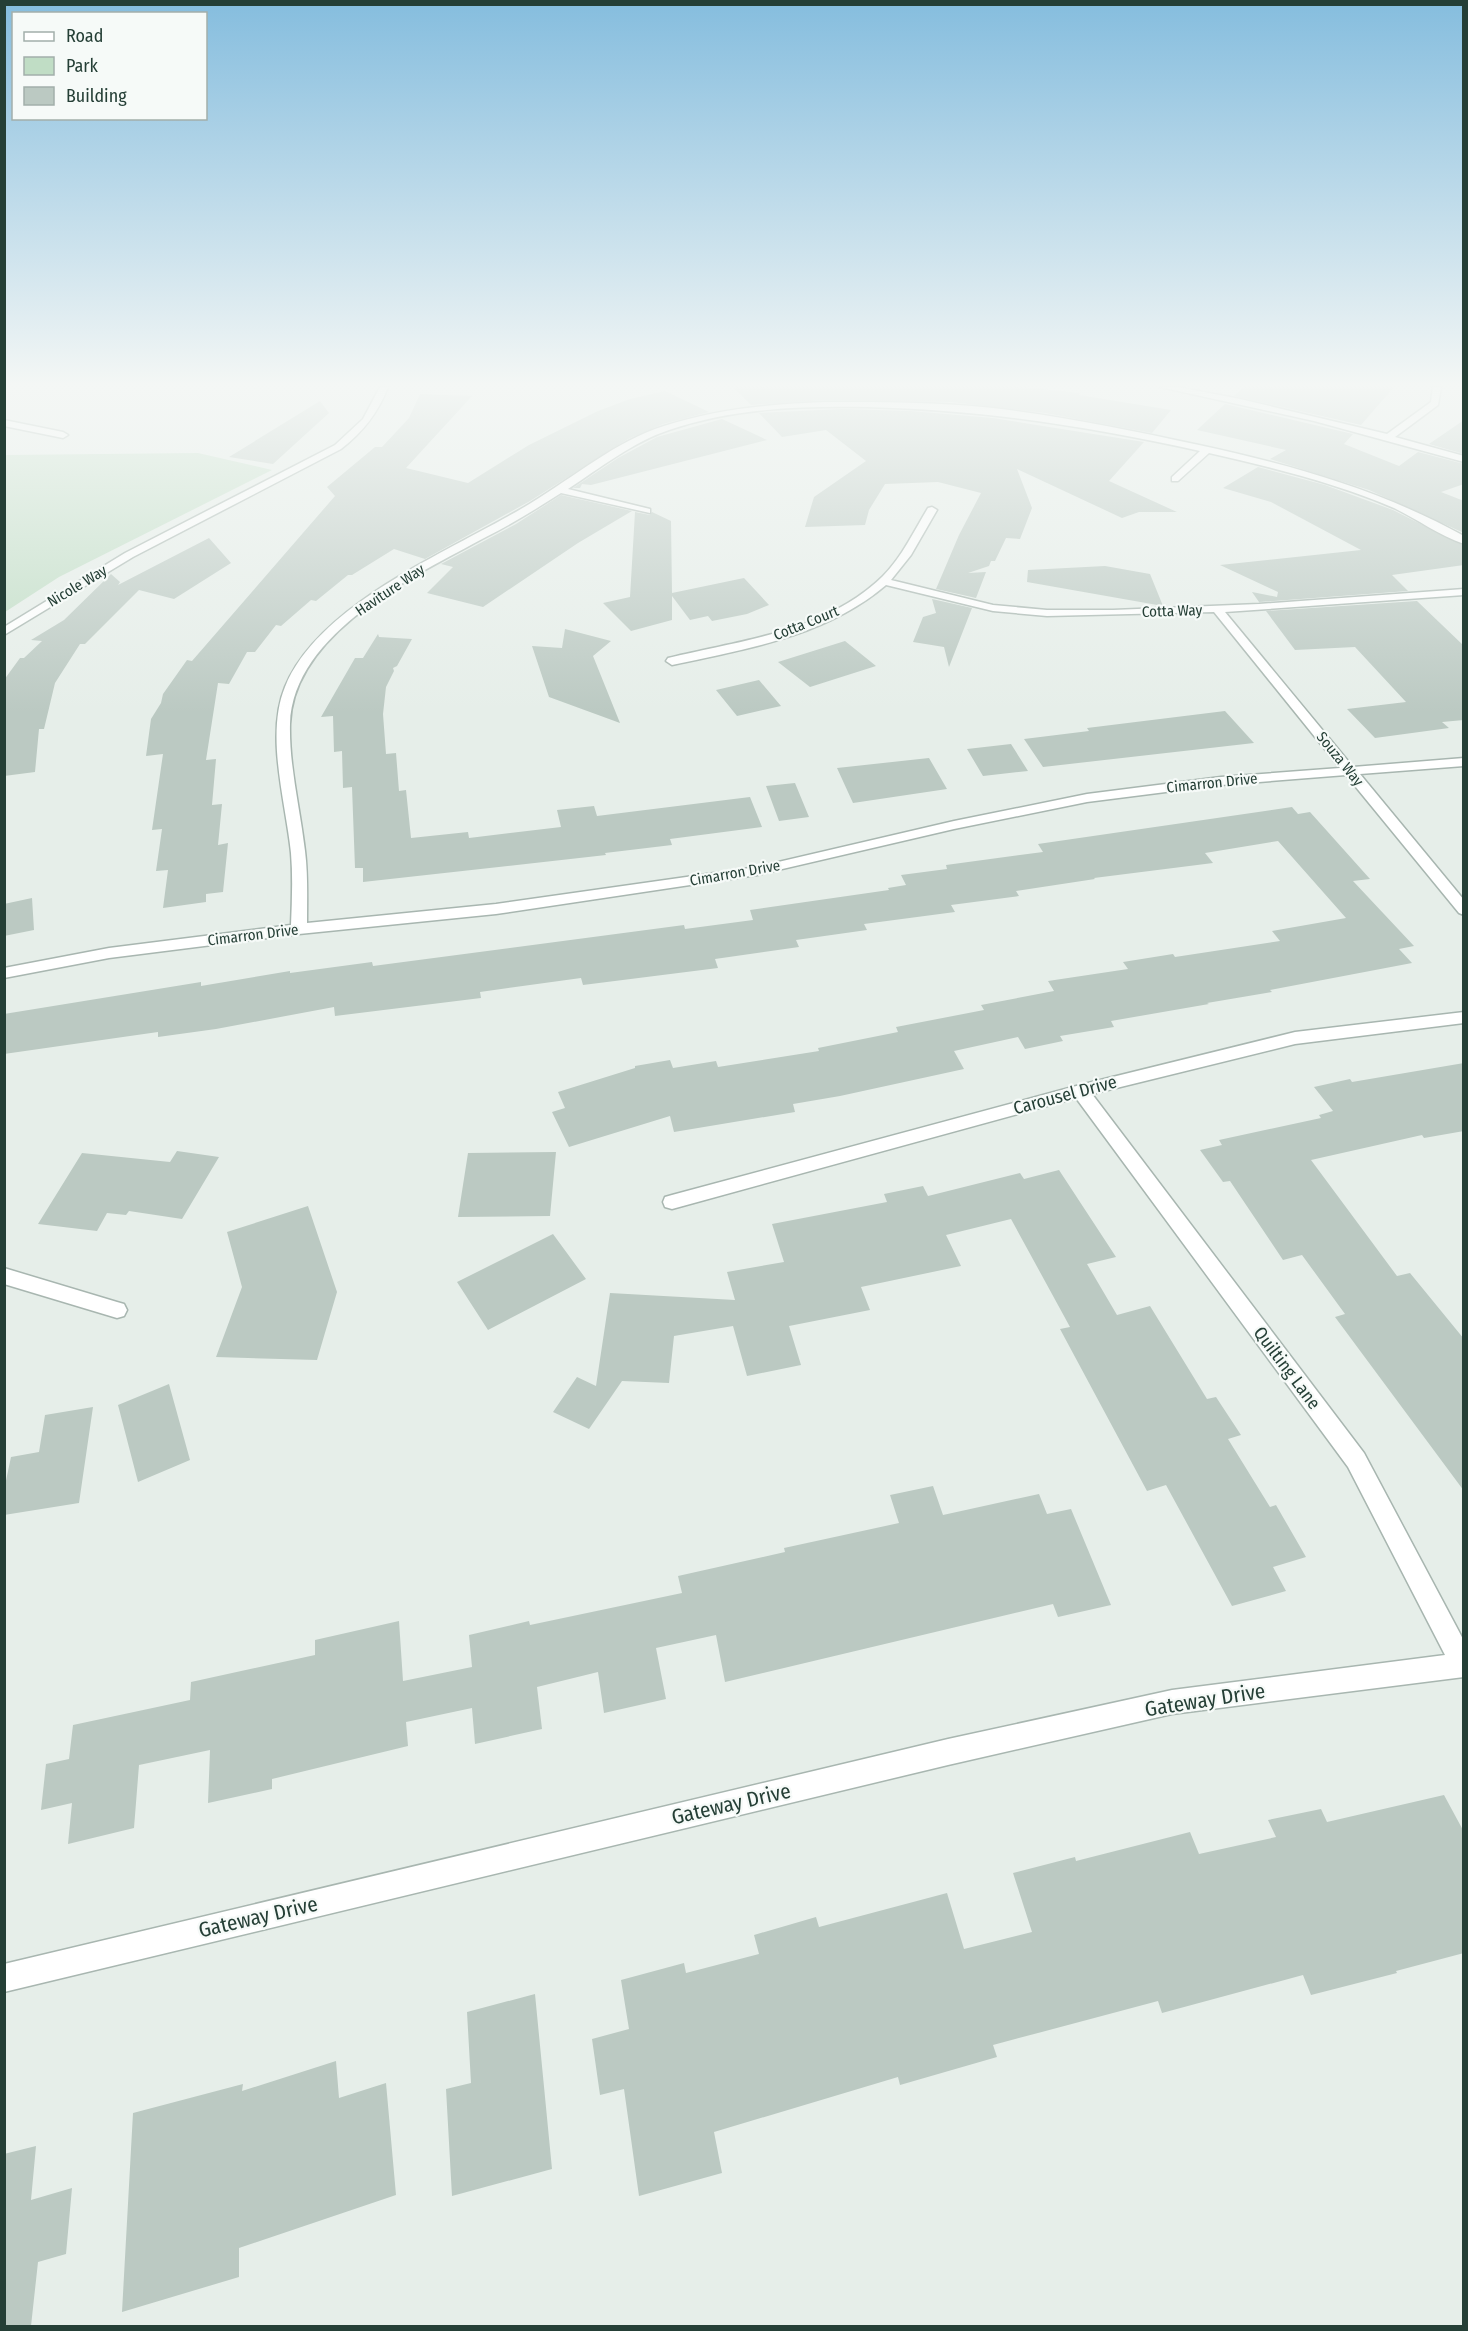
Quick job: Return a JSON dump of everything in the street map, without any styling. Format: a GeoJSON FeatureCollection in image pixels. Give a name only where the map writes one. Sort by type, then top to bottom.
{"type":"FeatureCollection","features":[{"type":"Feature","properties":{"kind":"street","name":"Nicole Way"},"geometry":{"type":"LineString","coordinates":[[4,632],[129,555],[244,496]]}},
{"type":"Feature","properties":{"kind":"street","name":"Haviture Way"},"geometry":{"type":"LineString","coordinates":[[298,929],[298,856],[286,759],[285,703],[300,668],[322,641],[348,618],[384,592],[550,496]]}},
{"type":"Feature","properties":{"kind":"street"},"geometry":{"type":"LineString","coordinates":[[584,496],[646,511]]}},
{"type":"Feature","properties":{"kind":"street","name":"Haviture Way"},"geometry":{"type":"LineString","coordinates":[[1369,496],[1440,526],[1464,541]]}},
{"type":"Feature","properties":{"kind":"street","name":"Cotta Court"},"geometry":{"type":"LineString","coordinates":[[672,661],[757,642],[832,615],[884,581],[900,562],[932,510]]}},
{"type":"Feature","properties":{"kind":"street","name":"Cotta Way"},"geometry":{"type":"LineString","coordinates":[[884,581],[993,608],[1047,613],[1217,609],[1464,592]]}},
{"type":"Feature","properties":{"kind":"street","name":"Souza Way"},"geometry":{"type":"LineString","coordinates":[[1217,609],[1464,909]]}},
{"type":"Feature","properties":{"kind":"street","name":"Cimarron Drive"},"geometry":{"type":"LineString","coordinates":[[4,973],[109,954],[298,929],[496,909],[757,871],[954,825],[1088,798],[1221,781],[1464,762]]}},
{"type":"Feature","properties":{"kind":"street","name":"Carousel Drive"},"geometry":{"type":"LineString","coordinates":[[672,1202],[1080,1091],[1295,1038],[1464,1017]]}},
{"type":"Feature","properties":{"kind":"street","name":"Quilting Lane"},"geometry":{"type":"LineString","coordinates":[[1080,1091],[1356,1460],[1463,1665]]}},
{"type":"Feature","properties":{"kind":"street"},"geometry":{"type":"LineString","coordinates":[[4,1276],[117,1310]]}},
{"type":"Feature","properties":{"kind":"street","name":"Gateway Drive"},"geometry":{"type":"LineString","coordinates":[[4,1978],[948,1752],[1172,1702],[1463,1665]]}},
{"type":"Feature","properties":{"kind":"green space"},"geometry":{"type":"Polygon","coordinates":[[[5,496],[221,496],[59,577],[5,612],[5,496]]]}},
{"type":"Feature","properties":{"kind":"building"},"geometry":{"type":"Polygon","coordinates":[[[335,496],[538,496],[425,559],[394,549],[352,575],[348,575],[316,601],[311,600],[281,626],[276,625],[255,652],[247,652],[229,684],[218,683],[206,760],[216,759],[212,805],[222,804],[218,845],[228,843],[223,892],[206,894],[206,902],[163,908],[168,870],[156,871],[162,829],[152,830],[163,754],[146,756],[151,719],[161,703],[163,694],[187,660],[192,661],[335,496]]]}},
{"type":"Feature","properties":{"kind":"building"},"geometry":{"type":"Polygon","coordinates":[[[560,496],[632,511],[578,543],[483,607],[427,593],[453,567],[441,564],[516,524],[560,496]]]}},
{"type":"Feature","properties":{"kind":"building"},"geometry":{"type":"Polygon","coordinates":[[[878,496],[869,510],[865,525],[805,527],[814,497],[878,496]]]}},
{"type":"Feature","properties":{"kind":"building"},"geometry":{"type":"Polygon","coordinates":[[[980,496],[1027,496],[1032,508],[1020,539],[1006,538],[995,561],[991,561],[989,566],[968,573],[986,572],[976,598],[936,589],[959,535],[980,496]]]}},
{"type":"Feature","properties":{"kind":"building"},"geometry":{"type":"Polygon","coordinates":[[[1074,496],[1141,496],[1177,512],[1139,512],[1122,518],[1074,496]]]}},
{"type":"Feature","properties":{"kind":"building"},"geometry":{"type":"Polygon","coordinates":[[[1250,496],[1354,496],[1393,510],[1464,546],[1464,565],[1392,575],[1408,591],[1259,602],[1252,592],[1277,597],[1278,592],[1220,565],[1361,550],[1271,502],[1250,496]]]}},
{"type":"Feature","properties":{"kind":"building"},"geometry":{"type":"Polygon","coordinates":[[[1382,496],[1451,496],[1464,501],[1464,533],[1382,496]]]}},
{"type":"Feature","properties":{"kind":"building"},"geometry":{"type":"Polygon","coordinates":[[[635,512],[650,515],[652,512],[671,521],[672,593],[744,578],[769,605],[747,614],[712,621],[708,616],[690,620],[672,596],[672,620],[631,631],[603,603],[630,597],[635,512]]]}},
{"type":"Feature","properties":{"kind":"building"},"geometry":{"type":"Polygon","coordinates":[[[209,538],[231,563],[174,599],[139,590],[85,644],[80,644],[55,683],[44,729],[39,729],[35,772],[4,776],[4,680],[20,658],[24,658],[42,641],[31,640],[64,620],[111,574],[120,582],[118,585],[209,538]]]}},
{"type":"Feature","properties":{"kind":"building"},"geometry":{"type":"Polygon","coordinates":[[[1105,566],[1150,574],[1163,606],[1027,582],[1028,570],[1105,566]]]}},
{"type":"Feature","properties":{"kind":"building"},"geometry":{"type":"Polygon","coordinates":[[[932,599],[972,608],[949,667],[944,647],[913,642],[923,617],[936,613],[932,599]]]}},
{"type":"Feature","properties":{"kind":"building"},"geometry":{"type":"Polygon","coordinates":[[[1417,601],[1464,646],[1464,720],[1442,722],[1449,728],[1375,738],[1347,709],[1406,702],[1355,647],[1295,650],[1266,611],[1417,601]]]}},
{"type":"Feature","properties":{"kind":"building"},"geometry":{"type":"Polygon","coordinates":[[[565,629],[611,641],[593,656],[620,723],[549,697],[532,646],[562,648],[565,629]]]}},
{"type":"Feature","properties":{"kind":"building"},"geometry":{"type":"Polygon","coordinates":[[[378,634],[379,637],[412,639],[397,666],[393,668],[394,671],[386,687],[383,714],[386,754],[396,753],[399,791],[406,790],[411,838],[468,832],[469,838],[561,827],[557,810],[594,806],[597,816],[750,797],[762,827],[670,839],[672,845],[605,853],[606,855],[363,882],[363,868],[355,868],[352,787],[343,788],[342,751],[334,752],[333,716],[321,717],[355,658],[363,658],[378,634]]]}},
{"type":"Feature","properties":{"kind":"building"},"geometry":{"type":"Polygon","coordinates":[[[845,641],[876,666],[810,687],[778,662],[845,641]]]}},
{"type":"Feature","properties":{"kind":"building"},"geometry":{"type":"Polygon","coordinates":[[[759,680],[781,706],[737,716],[716,690],[759,680]]]}},
{"type":"Feature","properties":{"kind":"building"},"geometry":{"type":"Polygon","coordinates":[[[1225,711],[1254,743],[1043,767],[1024,739],[1089,731],[1087,728],[1225,711]]]}},
{"type":"Feature","properties":{"kind":"building"},"geometry":{"type":"Polygon","coordinates":[[[1011,744],[1028,771],[983,776],[967,749],[1011,744]]]}},
{"type":"Feature","properties":{"kind":"building"},"geometry":{"type":"Polygon","coordinates":[[[929,758],[947,789],[853,803],[837,768],[929,758]]]}},
{"type":"Feature","properties":{"kind":"building"},"geometry":{"type":"Polygon","coordinates":[[[795,783],[809,817],[779,821],[766,786],[795,783]]]}},
{"type":"Feature","properties":{"kind":"building"},"geometry":{"type":"Polygon","coordinates":[[[1292,807],[1298,814],[1310,812],[1370,879],[1353,881],[1414,946],[1399,949],[1412,963],[1270,990],[1272,992],[1111,1021],[1114,1027],[1060,1036],[1063,1041],[1025,1049],[1018,1037],[954,1051],[964,1069],[793,1104],[795,1112],[674,1132],[670,1116],[569,1147],[552,1112],[565,1108],[558,1092],[635,1068],[635,1066],[670,1060],[673,1068],[716,1061],[718,1067],[819,1051],[818,1048],[898,1032],[896,1027],[984,1010],[981,1005],[1054,991],[1048,981],[1128,969],[1123,962],[1173,954],[1175,957],[1280,941],[1272,931],[1346,918],[1278,841],[1205,853],[1213,863],[1094,878],[1016,891],[1019,896],[951,905],[955,912],[864,924],[867,930],[796,940],[799,947],[715,959],[718,968],[583,985],[581,978],[480,992],[481,998],[335,1016],[334,1007],[216,1029],[158,1037],[158,1032],[4,1054],[4,1014],[201,982],[201,986],[290,971],[290,973],[372,962],[373,966],[684,925],[685,929],[753,920],[750,910],[889,890],[888,888],[906,885],[901,875],[947,869],[946,865],[1043,852],[1038,844],[1292,807]]]}},
{"type":"Feature","properties":{"kind":"building"},"geometry":{"type":"Polygon","coordinates":[[[32,898],[34,930],[4,936],[4,904],[32,898]]]}},
{"type":"Feature","properties":{"kind":"building"},"geometry":{"type":"Polygon","coordinates":[[[1464,1063],[1464,1131],[1424,1138],[1422,1135],[1311,1160],[1397,1276],[1410,1273],[1464,1339],[1464,1491],[1335,1317],[1345,1314],[1302,1255],[1283,1260],[1230,1181],[1223,1182],[1200,1150],[1222,1145],[1219,1140],[1321,1118],[1319,1115],[1333,1111],[1314,1087],[1350,1079],[1352,1082],[1464,1063]]]}},
{"type":"Feature","properties":{"kind":"building"},"geometry":{"type":"Polygon","coordinates":[[[177,1151],[219,1157],[182,1219],[129,1211],[126,1215],[107,1213],[97,1231],[38,1224],[82,1153],[170,1162],[177,1151]]]}},
{"type":"Feature","properties":{"kind":"building"},"geometry":{"type":"Polygon","coordinates":[[[556,1152],[550,1216],[458,1217],[468,1153],[556,1152]]]}},
{"type":"Feature","properties":{"kind":"building"},"geometry":{"type":"Polygon","coordinates":[[[1059,1170],[1116,1257],[1087,1264],[1117,1315],[1150,1306],[1207,1399],[1216,1397],[1241,1435],[1228,1439],[1270,1507],[1276,1505],[1306,1557],[1273,1567],[1286,1591],[1232,1606],[1166,1485],[1147,1491],[1060,1329],[1070,1327],[1011,1219],[946,1235],[961,1266],[861,1287],[870,1310],[789,1326],[801,1365],[747,1376],[733,1326],[674,1336],[669,1383],[622,1381],[589,1429],[553,1412],[577,1377],[596,1386],[610,1293],[735,1300],[727,1272],[784,1262],[772,1224],[887,1202],[884,1194],[923,1186],[928,1196],[1020,1173],[1024,1179],[1059,1170]]]}},
{"type":"Feature","properties":{"kind":"building"},"geometry":{"type":"Polygon","coordinates":[[[308,1206],[337,1292],[317,1360],[216,1357],[242,1287],[227,1232],[308,1206]]]}},
{"type":"Feature","properties":{"kind":"building"},"geometry":{"type":"Polygon","coordinates":[[[553,1234],[586,1279],[488,1330],[457,1282],[553,1234]]]}},
{"type":"Feature","properties":{"kind":"building"},"geometry":{"type":"Polygon","coordinates":[[[169,1384],[190,1460],[138,1482],[118,1405],[169,1384]]]}},
{"type":"Feature","properties":{"kind":"building"},"geometry":{"type":"Polygon","coordinates":[[[93,1407],[79,1503],[4,1515],[4,1490],[11,1457],[39,1452],[45,1415],[93,1407]]]}},
{"type":"Feature","properties":{"kind":"building"},"geometry":{"type":"Polygon","coordinates":[[[933,1486],[943,1515],[1039,1494],[1047,1514],[1071,1509],[1111,1605],[1058,1617],[1053,1604],[725,1682],[716,1635],[656,1648],[666,1699],[604,1713],[598,1672],[537,1687],[542,1729],[475,1744],[472,1708],[406,1722],[408,1746],[272,1779],[272,1789],[208,1803],[210,1750],[139,1765],[134,1828],[68,1844],[72,1803],[41,1810],[46,1764],[69,1759],[73,1725],[190,1700],[191,1682],[315,1655],[315,1640],[399,1621],[403,1681],[472,1667],[469,1635],[529,1621],[530,1625],[682,1593],[678,1576],[785,1552],[784,1548],[899,1523],[890,1495],[933,1486]]]}},
{"type":"Feature","properties":{"kind":"building"},"geometry":{"type":"Polygon","coordinates":[[[1444,1795],[1464,1832],[1464,1953],[1311,1995],[1303,1975],[1162,2013],[1158,2001],[993,2045],[997,2057],[900,2085],[898,2077],[714,2132],[722,2173],[639,2196],[624,2089],[600,2095],[592,2039],[629,2029],[621,1980],[684,1963],[686,1973],[759,1954],[754,1935],[816,1917],[819,1927],[947,1893],[964,1949],[1032,1932],[1013,1873],[1075,1857],[1076,1861],[1190,1832],[1199,1854],[1276,1837],[1268,1820],[1321,1809],[1327,1822],[1444,1795]]]}},
{"type":"Feature","properties":{"kind":"building"},"geometry":{"type":"Polygon","coordinates":[[[535,1994],[552,2169],[452,2196],[446,2089],[471,2083],[467,2012],[535,1994]]]}},
{"type":"Feature","properties":{"kind":"building"},"geometry":{"type":"Polygon","coordinates":[[[336,2061],[339,2098],[386,2083],[396,2195],[239,2248],[239,2277],[122,2312],[133,2113],[243,2084],[242,2091],[336,2061]]]}},
{"type":"Feature","properties":{"kind":"building"},"geometry":{"type":"Polygon","coordinates":[[[36,2146],[31,2200],[72,2188],[66,2254],[38,2262],[31,2326],[4,2326],[4,2154],[36,2146]]]}}]}
